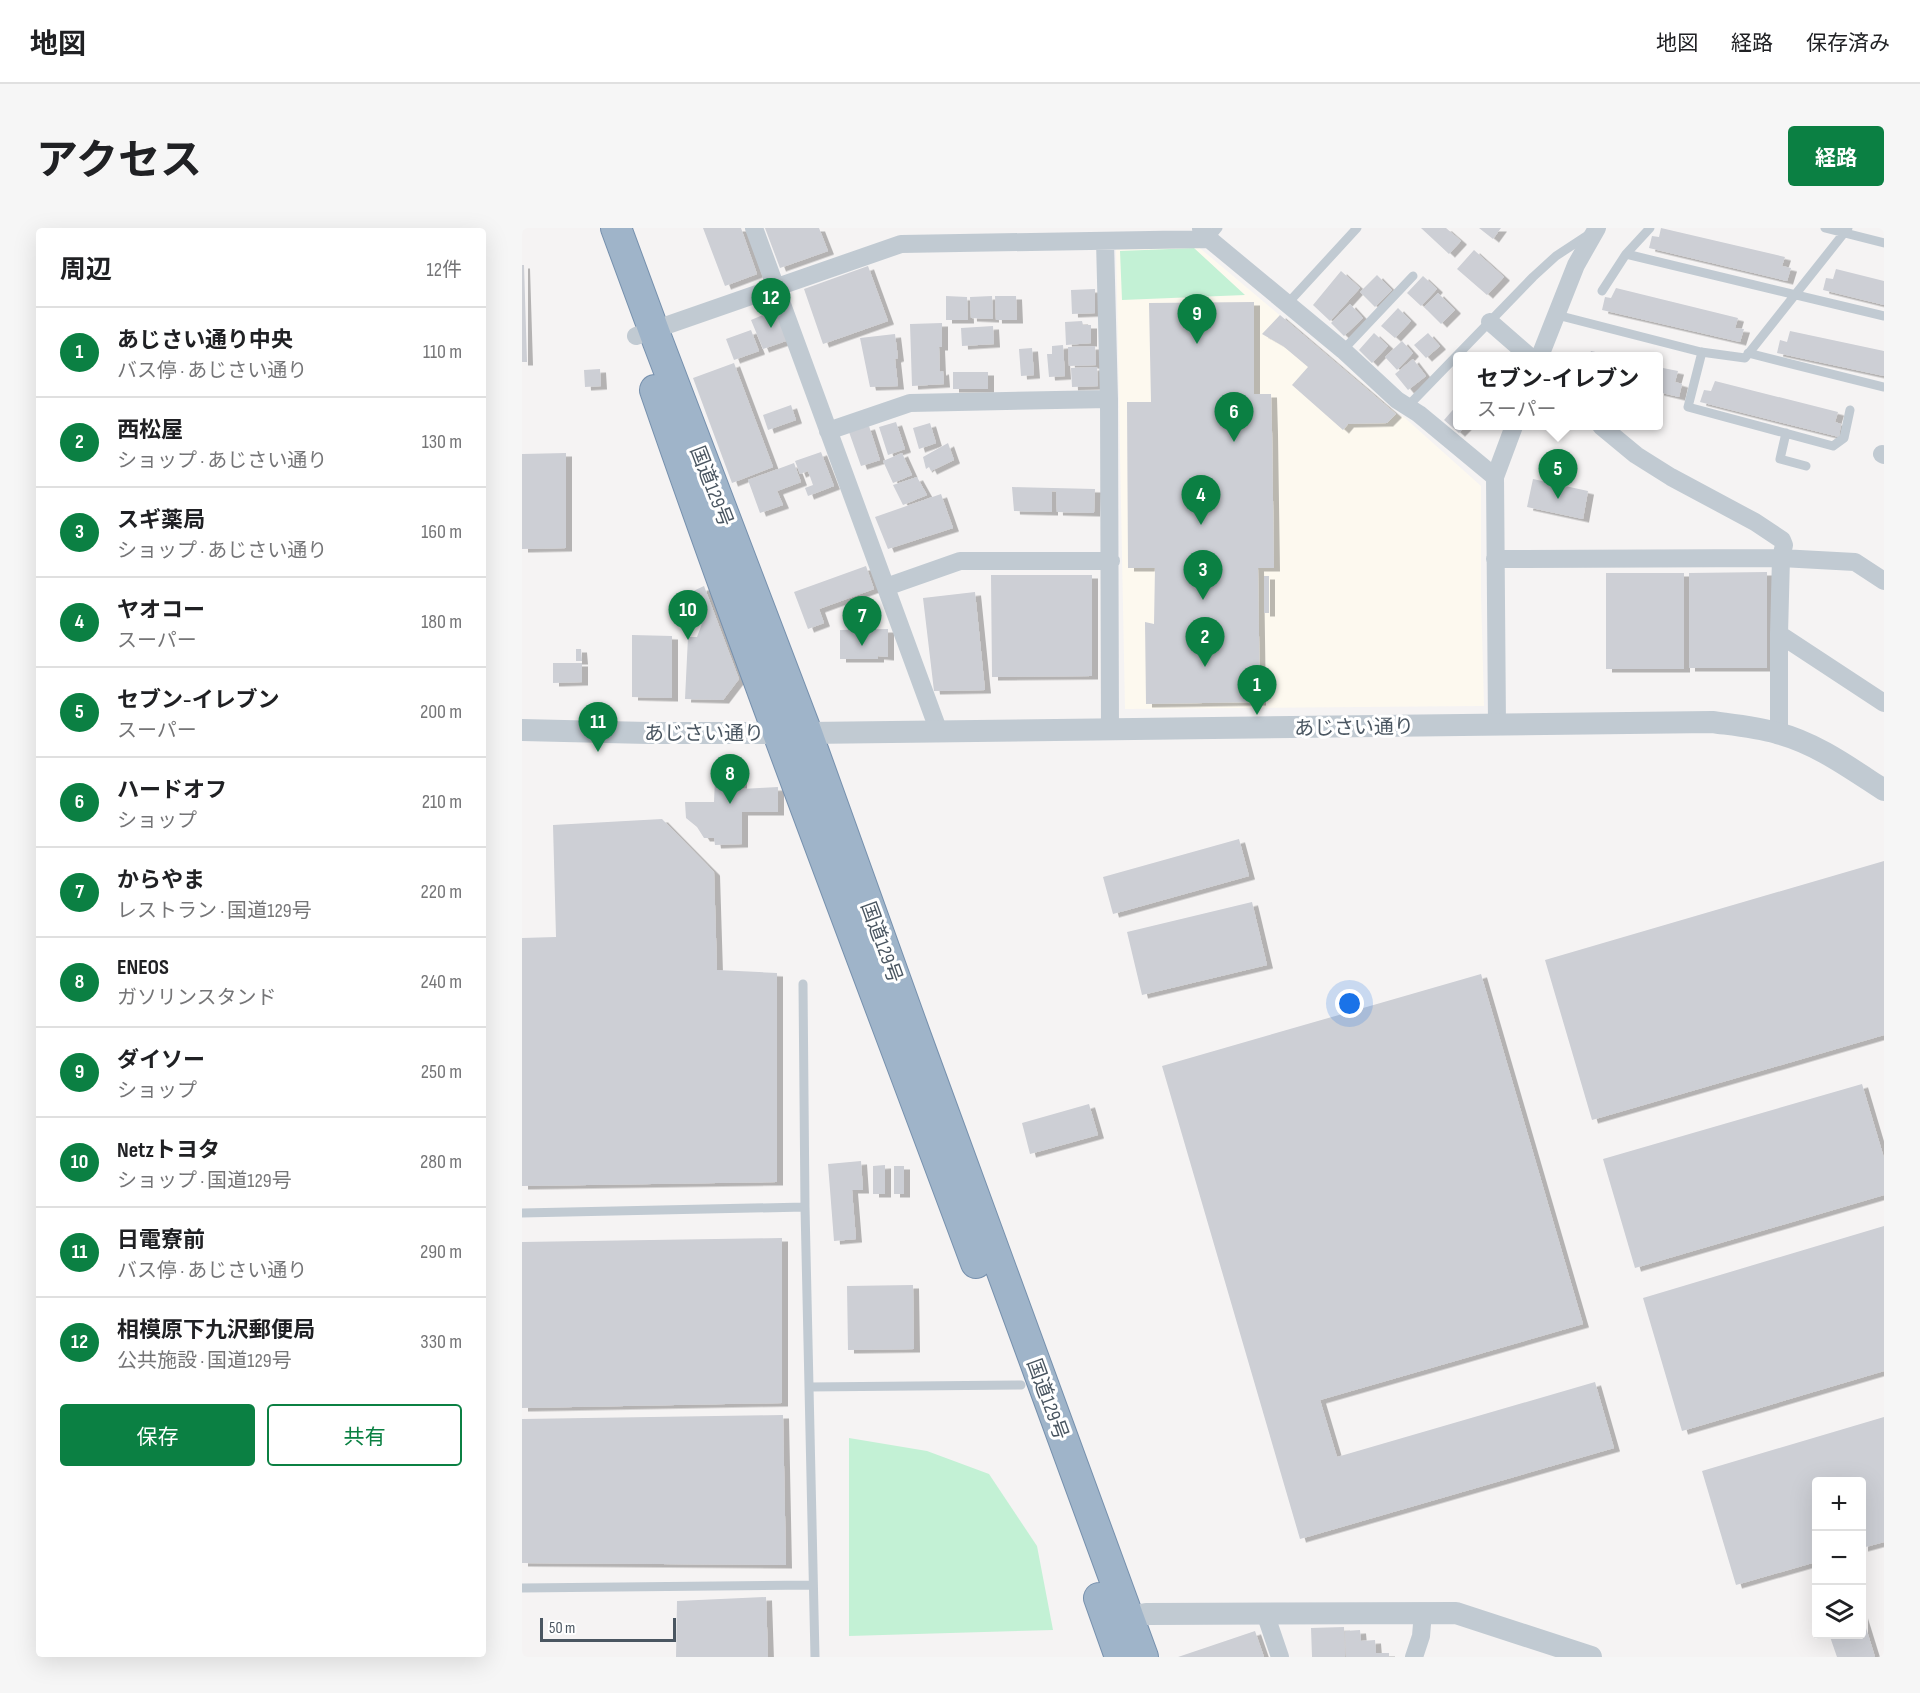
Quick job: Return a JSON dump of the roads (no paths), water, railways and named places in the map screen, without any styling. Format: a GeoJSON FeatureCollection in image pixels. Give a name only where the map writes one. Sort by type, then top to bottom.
{"type":"FeatureCollection","features":[{"type":"Feature","properties":{"kind":"highway","name":"国道129号"},"geometry":{"type":"LineString","coordinates":[[596,228],[645,333],[807,733],[923,1056],[1118,1619],[1120,1657]]}},
{"type":"Feature","properties":{"kind":"highway","name":"国道129号"},"geometry":{"type":"LineString","coordinates":[[616,228],[698,517],[1021,1384],[1118,1619],[1143,1657]]}},
{"type":"Feature","properties":{"kind":"street"},"geometry":{"type":"LineString","coordinates":[[754,228],[939,732]]}},
{"type":"Feature","properties":{"kind":"street"},"geometry":{"type":"LineString","coordinates":[[1542,352],[1576,265],[1596,229]]}},
{"type":"Feature","properties":{"kind":"street"},"geometry":{"type":"LineString","coordinates":[[645,333],[901,244],[966,235],[1105,241],[1209,232],[1397,400],[1495,477]]}},
{"type":"Feature","properties":{"kind":"street"},"geometry":{"type":"LineString","coordinates":[[1105,241],[1111,561],[1110,730]]}},
{"type":"Feature","properties":{"kind":"street"},"geometry":{"type":"LineString","coordinates":[[1490,322],[1523,352]]}},
{"type":"Feature","properties":{"kind":"street"},"geometry":{"type":"LineString","coordinates":[[828,431],[910,403],[1109,399]]}},
{"type":"Feature","properties":{"kind":"street"},"geometry":{"type":"LineString","coordinates":[[1497,725],[1495,477],[1513,430]]}},
{"type":"Feature","properties":{"kind":"street"},"geometry":{"type":"LineString","coordinates":[[1606,430],[1636,455],[1671,477],[1776,534],[1784,545],[1781,558],[1779,633],[1779,733]]}},
{"type":"Feature","properties":{"kind":"street"},"geometry":{"type":"LineString","coordinates":[[1496,559],[1781,558],[1855,562],[1884,581]]}},
{"type":"Feature","properties":{"kind":"street"},"geometry":{"type":"LineString","coordinates":[[886,587],[960,561],[1111,561]]}},
{"type":"Feature","properties":{"kind":"street"},"geometry":{"type":"LineString","coordinates":[[1779,633],[1884,703]]}},
{"type":"Feature","properties":{"kind":"street","name":"あじさい通り"},"geometry":{"type":"LineString","coordinates":[[522,730],[648,734],[807,733],[1712,722],[1779,733],[1834,758],[1884,790]]}},
{"type":"Feature","properties":{"kind":"street"},"geometry":{"type":"LineString","coordinates":[[1414,1657],[1421,1636],[1423,1612]]}},
{"type":"Feature","properties":{"kind":"street"},"geometry":{"type":"LineString","coordinates":[[1265,1613],[1280,1657]]}},
{"type":"Feature","properties":{"kind":"street"},"geometry":{"type":"LineString","coordinates":[[1118,1619],[1146,1614],[1456,1613],[1592,1657]]}},
{"type":"Feature","properties":{"kind":"lane"},"geometry":{"type":"LineString","coordinates":[[1288,303],[1357,228]]}},
{"type":"Feature","properties":{"kind":"lane"},"geometry":{"type":"LineString","coordinates":[[1602,291],[1626,254],[1650,228]]}},
{"type":"Feature","properties":{"kind":"lane"},"geometry":{"type":"LineString","coordinates":[[1825,228],[1846,230],[1884,243]]}},
{"type":"Feature","properties":{"kind":"lane"},"geometry":{"type":"LineString","coordinates":[[1460,352],[1556,256],[1596,229]]}},
{"type":"Feature","properties":{"kind":"lane"},"geometry":{"type":"LineString","coordinates":[[1557,315],[1702,352],[1745,358],[1846,230]]}},
{"type":"Feature","properties":{"kind":"lane"},"geometry":{"type":"LineString","coordinates":[[1626,254],[1884,316]]}},
{"type":"Feature","properties":{"kind":"lane"},"geometry":{"type":"LineString","coordinates":[[1343,350],[1413,276]]}},
{"type":"Feature","properties":{"kind":"lane"},"geometry":{"type":"LineString","coordinates":[[1702,352],[1688,407],[1833,446],[1844,438],[1850,410]]}},
{"type":"Feature","properties":{"kind":"lane"},"geometry":{"type":"LineString","coordinates":[[1748,353],[1883,387]]}},
{"type":"Feature","properties":{"kind":"lane"},"geometry":{"type":"LineString","coordinates":[[1407,406],[1453,359]]}},
{"type":"Feature","properties":{"kind":"lane"},"geometry":{"type":"LineString","coordinates":[[1786,434],[1780,459],[1806,466]]}},
{"type":"Feature","properties":{"kind":"lane"},"geometry":{"type":"LineString","coordinates":[[803,984],[814,1657]]}},
{"type":"Feature","properties":{"kind":"lane"},"geometry":{"type":"LineString","coordinates":[[522,1213],[805,1208]]}},
{"type":"Feature","properties":{"kind":"lane"},"geometry":{"type":"LineString","coordinates":[[809,1387],[1021,1384]]}},
{"type":"Feature","properties":{"kind":"lane"},"geometry":{"type":"LineString","coordinates":[[522,1588],[813,1585]]}},
{"type":"Feature","properties":{"kind":"place","name":"相模原下九沢郵便局"},"geometry":{"type":"Point","coordinates":[771,328]}},
{"type":"Feature","properties":{"kind":"place","name":"ダイソー"},"geometry":{"type":"Point","coordinates":[1197,344]}},
{"type":"Feature","properties":{"kind":"place","name":"ハードオフ"},"geometry":{"type":"Point","coordinates":[1234,442]}},
{"type":"Feature","properties":{"kind":"place","name":"セブン-イレブン"},"geometry":{"type":"Point","coordinates":[1558,499]}},
{"type":"Feature","properties":{"kind":"place","name":"ヤオコー"},"geometry":{"type":"Point","coordinates":[1201,525]}},
{"type":"Feature","properties":{"kind":"place","name":"スギ薬局"},"geometry":{"type":"Point","coordinates":[1203,600]}},
{"type":"Feature","properties":{"kind":"place","name":"Netzトヨタ"},"geometry":{"type":"Point","coordinates":[688,640]}},
{"type":"Feature","properties":{"kind":"place","name":"からやま"},"geometry":{"type":"Point","coordinates":[862,646]}},
{"type":"Feature","properties":{"kind":"place","name":"西松屋"},"geometry":{"type":"Point","coordinates":[1205,667]}},
{"type":"Feature","properties":{"kind":"place","name":"あじさい通り中央"},"geometry":{"type":"Point","coordinates":[1257,715]}},
{"type":"Feature","properties":{"kind":"place","name":"日電寮前"},"geometry":{"type":"Point","coordinates":[598,752]}},
{"type":"Feature","properties":{"kind":"place","name":"ENEOS"},"geometry":{"type":"Point","coordinates":[730,804]}}]}
